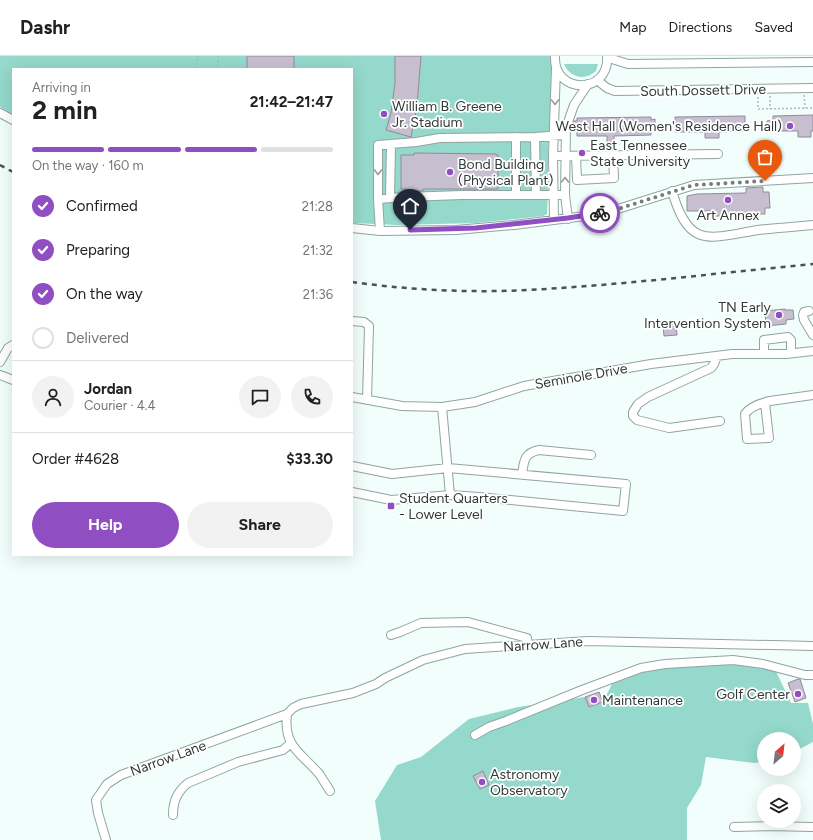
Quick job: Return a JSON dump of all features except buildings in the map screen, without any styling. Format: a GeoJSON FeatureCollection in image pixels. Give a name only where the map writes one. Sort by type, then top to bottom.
{"type":"FeatureCollection","features":[{"type":"Feature","properties":{"kind":"street"},"geometry":{"type":"LineString","coordinates":[[554,220],[553,156],[556,56]]}},
{"type":"Feature","properties":{"kind":"street"},"geometry":{"type":"LineString","coordinates":[[556,68],[564,79],[569,83],[576,85],[588,84],[597,80],[603,75],[610,57],[628,64],[813,62]]}},
{"type":"Feature","properties":{"kind":"street","name":"South Dossett Drive"},"geometry":{"type":"LineString","coordinates":[[597,80],[607,88],[615,91],[813,88]]}},
{"type":"Feature","properties":{"kind":"street"},"geometry":{"type":"LineString","coordinates":[[568,218],[565,135],[574,105],[588,84]]}},
{"type":"Feature","properties":{"kind":"street"},"geometry":{"type":"LineString","coordinates":[[0,112],[12,119]]}},
{"type":"Feature","properties":{"kind":"street"},"geometry":{"type":"LineString","coordinates":[[380,230],[378,208],[378,145],[416,142],[440,138],[536,137],[565,135]]}},
{"type":"Feature","properties":{"kind":"street"},"geometry":{"type":"LineString","coordinates":[[516,137],[516,194]]}},
{"type":"Feature","properties":{"kind":"street"},"geometry":{"type":"LineString","coordinates":[[536,137],[536,195]]}},
{"type":"Feature","properties":{"kind":"street"},"geometry":{"type":"LineString","coordinates":[[390,198],[391,144]]}},
{"type":"Feature","properties":{"kind":"street"},"geometry":{"type":"LineString","coordinates":[[553,156],[718,154]]}},
{"type":"Feature","properties":{"kind":"street"},"geometry":{"type":"LineString","coordinates":[[576,156],[577,180],[614,178],[613,155]]}},
{"type":"Feature","properties":{"kind":"street"},"geometry":{"type":"LineString","coordinates":[[353,228],[380,230],[456,230],[554,220],[594,215],[694,185],[813,178]]}},
{"type":"Feature","properties":{"kind":"street"},"geometry":{"type":"LineString","coordinates":[[672,191],[684,222],[696,233],[707,238],[724,237],[759,230],[813,225]]}},
{"type":"Feature","properties":{"kind":"street"},"geometry":{"type":"LineString","coordinates":[[378,199],[516,194],[566,195]]}},
{"type":"Feature","properties":{"kind":"street"},"geometry":{"type":"LineString","coordinates":[[809,312],[804,312],[803,315],[804,320],[813,335]]}},
{"type":"Feature","properties":{"kind":"street"},"geometry":{"type":"LineString","coordinates":[[353,321],[364,322],[369,326],[367,400]]}},
{"type":"Feature","properties":{"kind":"street"},"geometry":{"type":"LineString","coordinates":[[764,354],[764,340],[788,337],[790,340],[792,353]]}},
{"type":"Feature","properties":{"kind":"street"},"geometry":{"type":"LineString","coordinates":[[0,362],[8,348],[12,345]]}},
{"type":"Feature","properties":{"kind":"street","name":"Seminole Drive"},"geometry":{"type":"LineString","coordinates":[[353,397],[402,406],[442,407],[475,402],[524,386],[651,364],[732,354],[792,353],[813,351]]}},
{"type":"Feature","properties":{"kind":"street"},"geometry":{"type":"LineString","coordinates":[[717,356],[711,368],[648,397],[638,404],[633,412],[633,416],[637,420],[669,428],[720,421]]}},
{"type":"Feature","properties":{"kind":"street"},"geometry":{"type":"LineString","coordinates":[[0,375],[12,380]]}},
{"type":"Feature","properties":{"kind":"street"},"geometry":{"type":"LineString","coordinates":[[765,403],[769,438],[748,439],[745,414],[748,410],[765,403],[813,395]]}},
{"type":"Feature","properties":{"kind":"street"},"geometry":{"type":"LineString","coordinates":[[442,407],[450,495]]}},
{"type":"Feature","properties":{"kind":"street"},"geometry":{"type":"LineString","coordinates":[[522,474],[526,457],[532,451],[539,450],[591,455]]}},
{"type":"Feature","properties":{"kind":"street"},"geometry":{"type":"LineString","coordinates":[[353,466],[392,474],[448,468],[626,484],[623,511],[450,495],[392,500],[353,492]]}},
{"type":"Feature","properties":{"kind":"street"},"geometry":{"type":"LineString","coordinates":[[391,635],[421,623],[468,622],[527,638],[528,645]]}},
{"type":"Feature","properties":{"kind":"street","name":"Narrow Lane"},"geometry":{"type":"LineString","coordinates":[[106,840],[98,813],[96,800],[107,784],[121,775],[287,714],[293,708],[302,704],[353,693],[376,684],[385,678],[423,660],[465,649],[588,641],[813,646]]}},
{"type":"Feature","properties":{"kind":"street"},"geometry":{"type":"LineString","coordinates":[[475,735],[489,726],[506,721],[582,690],[647,667],[665,664],[733,660],[763,664],[805,675],[813,675]]}},
{"type":"Feature","properties":{"kind":"street"},"geometry":{"type":"LineString","coordinates":[[287,714],[287,732],[291,743],[298,753],[319,774],[330,791]]}},
{"type":"Feature","properties":{"kind":"street"},"geometry":{"type":"LineString","coordinates":[[173,815],[173,805],[177,795],[182,787],[188,783],[238,762],[283,750],[291,743]]}},
{"type":"Feature","properties":{"kind":"street"},"geometry":{"type":"LineString","coordinates":[[734,827],[769,826],[813,828]]}},
{"type":"Feature","properties":{"kind":"path"},"geometry":{"type":"LineString","coordinates":[[194,68],[198,56]]}},
{"type":"Feature","properties":{"kind":"path"},"geometry":{"type":"LineString","coordinates":[[218,56],[218,68]]}},
{"type":"Feature","properties":{"kind":"path"},"geometry":{"type":"LineString","coordinates":[[770,95],[770,109]]}},
{"type":"Feature","properties":{"kind":"path"},"geometry":{"type":"LineString","coordinates":[[804,98],[805,108]]}},
{"type":"Feature","properties":{"kind":"path"},"geometry":{"type":"LineString","coordinates":[[758,109],[813,108]]}},
{"type":"Feature","properties":{"kind":"green space"},"geometry":{"type":"Polygon","coordinates":[[[0,56],[552,56],[553,115],[548,147],[547,214],[543,216],[476,223],[397,225],[353,223],[353,68],[12,68],[12,114],[0,107],[0,56]]]}},
{"type":"Feature","properties":{"kind":"green space"},"geometry":{"type":"Polygon","coordinates":[[[564,64],[598,64],[596,71],[583,77],[574,75],[564,64]]]}},
{"type":"Feature","properties":{"kind":"green space"},"geometry":{"type":"Polygon","coordinates":[[[712,661],[774,667],[791,703],[808,703],[813,724],[813,742],[801,748],[801,732],[757,732],[757,763],[706,757],[701,785],[687,808],[687,840],[381,840],[375,801],[397,765],[421,757],[469,719],[518,707],[585,697],[589,707],[603,702],[612,684],[633,672],[712,661]]]}},
{"type":"Feature","properties":{"kind":"railway"},"geometry":{"type":"LineString","coordinates":[[0,165],[12,171]]}},
{"type":"Feature","properties":{"kind":"railway"},"geometry":{"type":"LineString","coordinates":[[353,282],[440,290],[527,290],[635,282],[813,264]]}},
{"type":"Feature","properties":{"kind":"way so far"},"geometry":{"type":"LineString","coordinates":[[600,213],[621,208],[694,185],[765,181]]}},
{"type":"Feature","properties":{"kind":"place","name":"William B. Greene Jr. Stadium"},"geometry":{"type":"Point","coordinates":[384,114]}},
{"type":"Feature","properties":{"kind":"place","name":"West Hall (Women's Residence Hall)"},"geometry":{"type":"Point","coordinates":[790,126]}},
{"type":"Feature","properties":{"kind":"place","name":"East Tennessee State University"},"geometry":{"type":"Point","coordinates":[582,153]}},
{"type":"Feature","properties":{"kind":"place","name":"Bond Building (Physical Plant)"},"geometry":{"type":"Point","coordinates":[450,172]}},
{"type":"Feature","properties":{"kind":"place","name":"Art Annex"},"geometry":{"type":"Point","coordinates":[728,200]}},
{"type":"Feature","properties":{"kind":"place","name":"TN Early Intervention System"},"geometry":{"type":"Point","coordinates":[779,315]}},
{"type":"Feature","properties":{"kind":"place","name":"Student Quarters - Lower Level"},"geometry":{"type":"Point","coordinates":[391,506]}},
{"type":"Feature","properties":{"kind":"place","name":"Golf Center"},"geometry":{"type":"Point","coordinates":[798,694]}},
{"type":"Feature","properties":{"kind":"place","name":"Maintenance"},"geometry":{"type":"Point","coordinates":[594,700]}},
{"type":"Feature","properties":{"kind":"place","name":"Astronomy Observatory"},"geometry":{"type":"Point","coordinates":[482,782]}},
{"type":"Feature","properties":{"kind":"route"},"geometry":{"type":"LineString","coordinates":[[410,230],[456,230],[514,225],[600,213]]}}]}
